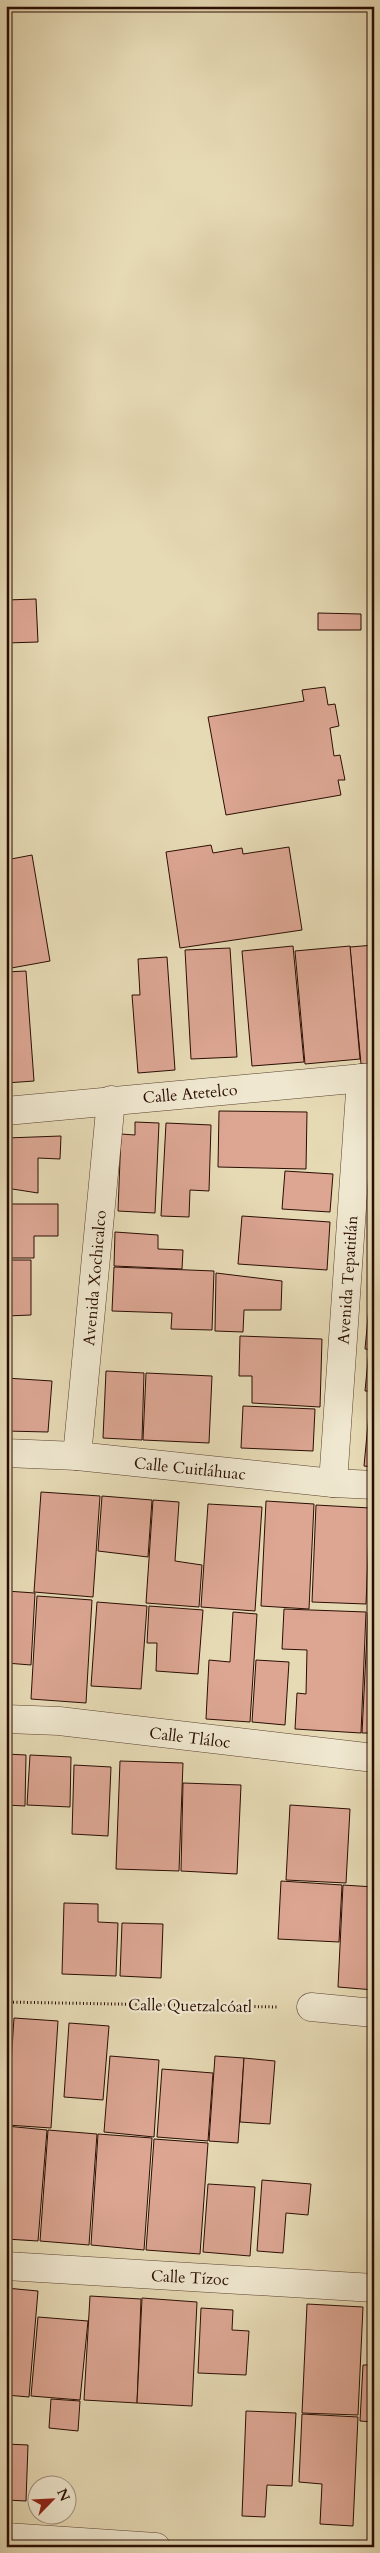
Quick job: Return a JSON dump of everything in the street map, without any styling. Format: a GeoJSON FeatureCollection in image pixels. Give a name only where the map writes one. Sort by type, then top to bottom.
{"type":"FeatureCollection","features":[{"type":"Feature","properties":{"kind":"street","name":"Calle Atetelco"},"geometry":{"type":"LineString","coordinates":[[6,1111],[367,1077]]}},
{"type":"Feature","properties":{"kind":"street","name":"Avenida Tepatitlán"},"geometry":{"type":"LineString","coordinates":[[333,1483],[367,1077]]}},
{"type":"Feature","properties":{"kind":"street","name":"Avenida Xochicalco"},"geometry":{"type":"LineString","coordinates":[[77,1456],[111,1100]]}},
{"type":"Feature","properties":{"kind":"street","name":"Calle Cuitláhuac"},"geometry":{"type":"LineString","coordinates":[[6,1453],[77,1456],[333,1483],[374,1484]]}},
{"type":"Feature","properties":{"kind":"street","name":"Calle Tláloc"},"geometry":{"type":"LineString","coordinates":[[6,1719],[60,1721],[374,1758]]}},
{"type":"Feature","properties":{"kind":"street"},"geometry":{"type":"LineString","coordinates":[[311,2007],[374,2013]]}},
{"type":"Feature","properties":{"kind":"street","name":"Calle Tízoc"},"geometry":{"type":"LineString","coordinates":[[6,2266],[374,2288]]}},
{"type":"Feature","properties":{"kind":"street"},"geometry":{"type":"LineString","coordinates":[[6,2537],[156,2547]]}},
{"type":"Feature","properties":{"kind":"path","name":"Calle Quetzalcóatl"},"geometry":{"type":"LineString","coordinates":[[6,2002],[311,2007]]}},
{"type":"Feature","properties":{"kind":"building"},"geometry":{"type":"Polygon","coordinates":[[[36,599],[38,642],[6,643],[6,600],[36,599]]]}},
{"type":"Feature","properties":{"kind":"building"},"geometry":{"type":"Polygon","coordinates":[[[318,613],[361,614],[361,630],[318,630],[318,613]]]}},
{"type":"Feature","properties":{"kind":"building"},"geometry":{"type":"Polygon","coordinates":[[[325,687],[328,705],[335,704],[339,726],[330,728],[334,756],[340,755],[345,780],[338,780],[341,795],[226,815],[208,717],[304,701],[302,690],[325,687]]]}},
{"type":"Feature","properties":{"kind":"building"},"geometry":{"type":"Polygon","coordinates":[[[211,845],[213,853],[242,848],[243,854],[289,847],[302,930],[180,948],[166,852],[211,845]]]}},
{"type":"Feature","properties":{"kind":"building"},"geometry":{"type":"Polygon","coordinates":[[[32,855],[50,961],[6,969],[6,860],[32,855]]]}},
{"type":"Feature","properties":{"kind":"building"},"geometry":{"type":"Polygon","coordinates":[[[374,945],[374,1063],[361,1064],[350,947],[374,945]]]}},
{"type":"Feature","properties":{"kind":"building"},"geometry":{"type":"Polygon","coordinates":[[[293,946],[304,1062],[252,1066],[242,951],[293,946]]]}},
{"type":"Feature","properties":{"kind":"building"},"geometry":{"type":"Polygon","coordinates":[[[350,946],[360,1059],[305,1064],[295,951],[350,946]]]}},
{"type":"Feature","properties":{"kind":"building"},"geometry":{"type":"Polygon","coordinates":[[[230,948],[237,1057],[191,1059],[185,950],[230,948]]]}},
{"type":"Feature","properties":{"kind":"building"},"geometry":{"type":"Polygon","coordinates":[[[167,957],[175,1070],[138,1073],[132,995],[140,995],[138,959],[167,957]]]}},
{"type":"Feature","properties":{"kind":"building"},"geometry":{"type":"Polygon","coordinates":[[[26,971],[34,1081],[6,1083],[6,972],[26,971]]]}},
{"type":"Feature","properties":{"kind":"building"},"geometry":{"type":"Polygon","coordinates":[[[219,1111],[307,1112],[306,1169],[218,1167],[219,1111]]]}},
{"type":"Feature","properties":{"kind":"building"},"geometry":{"type":"Polygon","coordinates":[[[135,1122],[159,1123],[155,1213],[118,1211],[121,1134],[135,1135],[135,1122]]]}},
{"type":"Feature","properties":{"kind":"building"},"geometry":{"type":"Polygon","coordinates":[[[166,1123],[211,1125],[209,1191],[190,1190],[189,1217],[161,1216],[166,1123]]]}},
{"type":"Feature","properties":{"kind":"building"},"geometry":{"type":"Polygon","coordinates":[[[61,1136],[60,1159],[38,1158],[38,1193],[6,1188],[6,1138],[61,1136]]]}},
{"type":"Feature","properties":{"kind":"building"},"geometry":{"type":"Polygon","coordinates":[[[285,1171],[333,1174],[330,1212],[282,1209],[285,1171]]]}},
{"type":"Feature","properties":{"kind":"building"},"geometry":{"type":"Polygon","coordinates":[[[6,1204],[58,1204],[58,1236],[34,1236],[34,1258],[6,1258],[6,1204]]]}},
{"type":"Feature","properties":{"kind":"building"},"geometry":{"type":"Polygon","coordinates":[[[242,1216],[330,1222],[327,1270],[238,1264],[242,1216]]]}},
{"type":"Feature","properties":{"kind":"building"},"geometry":{"type":"Polygon","coordinates":[[[115,1232],[158,1235],[158,1249],[183,1250],[182,1269],[114,1266],[115,1232]]]}},
{"type":"Feature","properties":{"kind":"building"},"geometry":{"type":"Polygon","coordinates":[[[6,1260],[31,1260],[31,1315],[6,1316],[6,1260]]]}},
{"type":"Feature","properties":{"kind":"building"},"geometry":{"type":"Polygon","coordinates":[[[114,1267],[214,1271],[212,1330],[171,1329],[172,1313],[112,1311],[114,1267]]]}},
{"type":"Feature","properties":{"kind":"building"},"geometry":{"type":"Polygon","coordinates":[[[216,1273],[282,1281],[281,1310],[244,1310],[243,1332],[215,1331],[216,1273]]]}},
{"type":"Feature","properties":{"kind":"building"},"geometry":{"type":"Polygon","coordinates":[[[371,1286],[374,1286],[374,1350],[365,1349],[371,1286]]]}},
{"type":"Feature","properties":{"kind":"building"},"geometry":{"type":"Polygon","coordinates":[[[240,1336],[322,1339],[320,1407],[252,1403],[252,1376],[239,1376],[240,1336]]]}},
{"type":"Feature","properties":{"kind":"building"},"geometry":{"type":"Polygon","coordinates":[[[369,1350],[374,1350],[374,1391],[365,1391],[369,1350]]]}},
{"type":"Feature","properties":{"kind":"building"},"geometry":{"type":"Polygon","coordinates":[[[106,1371],[144,1373],[142,1440],[103,1438],[106,1371]]]}},
{"type":"Feature","properties":{"kind":"building"},"geometry":{"type":"Polygon","coordinates":[[[146,1373],[212,1376],[209,1443],[143,1440],[146,1373]]]}},
{"type":"Feature","properties":{"kind":"building"},"geometry":{"type":"Polygon","coordinates":[[[6,1378],[52,1381],[48,1432],[6,1431],[6,1378]]]}},
{"type":"Feature","properties":{"kind":"building"},"geometry":{"type":"Polygon","coordinates":[[[371,1392],[374,1393],[374,1467],[364,1466],[371,1392]]]}},
{"type":"Feature","properties":{"kind":"building"},"geometry":{"type":"Polygon","coordinates":[[[243,1406],[315,1409],[313,1451],[241,1448],[243,1406]]]}},
{"type":"Feature","properties":{"kind":"building"},"geometry":{"type":"Polygon","coordinates":[[[41,1492],[100,1496],[93,1597],[34,1592],[41,1492]]]}},
{"type":"Feature","properties":{"kind":"building"},"geometry":{"type":"Polygon","coordinates":[[[102,1496],[152,1500],[148,1557],[98,1551],[102,1496]]]}},
{"type":"Feature","properties":{"kind":"building"},"geometry":{"type":"Polygon","coordinates":[[[153,1500],[179,1502],[175,1561],[202,1565],[199,1607],[146,1603],[153,1500]]]}},
{"type":"Feature","properties":{"kind":"building"},"geometry":{"type":"Polygon","coordinates":[[[266,1501],[314,1504],[309,1609],[261,1606],[266,1501]]]}},
{"type":"Feature","properties":{"kind":"building"},"geometry":{"type":"Polygon","coordinates":[[[208,1504],[262,1507],[255,1611],[201,1607],[208,1504]]]}},
{"type":"Feature","properties":{"kind":"building"},"geometry":{"type":"Polygon","coordinates":[[[316,1505],[370,1508],[366,1604],[312,1602],[316,1505]]]}},
{"type":"Feature","properties":{"kind":"building"},"geometry":{"type":"Polygon","coordinates":[[[6,1591],[35,1593],[31,1665],[6,1663],[6,1591]]]}},
{"type":"Feature","properties":{"kind":"building"},"geometry":{"type":"Polygon","coordinates":[[[37,1596],[92,1600],[86,1703],[31,1699],[37,1596]]]}},
{"type":"Feature","properties":{"kind":"building"},"geometry":{"type":"Polygon","coordinates":[[[97,1602],[147,1606],[141,1689],[91,1686],[97,1602]]]}},
{"type":"Feature","properties":{"kind":"building"},"geometry":{"type":"Polygon","coordinates":[[[149,1606],[203,1610],[198,1674],[156,1671],[157,1643],[147,1643],[149,1606]]]}},
{"type":"Feature","properties":{"kind":"building"},"geometry":{"type":"Polygon","coordinates":[[[284,1609],[366,1612],[361,1733],[295,1729],[297,1693],[306,1694],[307,1650],[282,1649],[284,1609]]]}},
{"type":"Feature","properties":{"kind":"building"},"geometry":{"type":"Polygon","coordinates":[[[233,1612],[257,1614],[250,1722],[206,1719],[209,1660],[230,1662],[233,1612]]]}},
{"type":"Feature","properties":{"kind":"building"},"geometry":{"type":"Polygon","coordinates":[[[368,1613],[374,1613],[374,1733],[362,1733],[368,1613]]]}},
{"type":"Feature","properties":{"kind":"building"},"geometry":{"type":"Polygon","coordinates":[[[256,1660],[289,1662],[285,1725],[252,1722],[256,1660]]]}},
{"type":"Feature","properties":{"kind":"building"},"geometry":{"type":"Polygon","coordinates":[[[6,1754],[26,1755],[25,1806],[6,1805],[6,1754]]]}},
{"type":"Feature","properties":{"kind":"building"},"geometry":{"type":"Polygon","coordinates":[[[30,1755],[71,1757],[70,1807],[27,1805],[30,1755]]]}},
{"type":"Feature","properties":{"kind":"building"},"geometry":{"type":"Polygon","coordinates":[[[120,1761],[183,1763],[179,1871],[116,1869],[120,1761]]]}},
{"type":"Feature","properties":{"kind":"building"},"geometry":{"type":"Polygon","coordinates":[[[74,1765],[111,1767],[108,1836],[72,1834],[74,1765]]]}},
{"type":"Feature","properties":{"kind":"building"},"geometry":{"type":"Polygon","coordinates":[[[183,1783],[241,1785],[237,1874],[181,1871],[183,1783]]]}},
{"type":"Feature","properties":{"kind":"building"},"geometry":{"type":"Polygon","coordinates":[[[290,1805],[350,1809],[346,1883],[286,1880],[290,1805]]]}},
{"type":"Feature","properties":{"kind":"building"},"geometry":{"type":"Polygon","coordinates":[[[281,1881],[342,1885],[339,1942],[278,1939],[281,1881]]]}},
{"type":"Feature","properties":{"kind":"building"},"geometry":{"type":"Polygon","coordinates":[[[343,1885],[374,1887],[374,1990],[338,1987],[343,1885]]]}},
{"type":"Feature","properties":{"kind":"building"},"geometry":{"type":"Polygon","coordinates":[[[64,1903],[98,1904],[98,1922],[118,1923],[116,1976],[62,1974],[64,1903]]]}},
{"type":"Feature","properties":{"kind":"building"},"geometry":{"type":"Polygon","coordinates":[[[122,1923],[163,1924],[161,1978],[120,1976],[122,1923]]]}},
{"type":"Feature","properties":{"kind":"building"},"geometry":{"type":"Polygon","coordinates":[[[14,2018],[58,2021],[51,2128],[7,2125],[14,2018]]]}},
{"type":"Feature","properties":{"kind":"building"},"geometry":{"type":"Polygon","coordinates":[[[69,2023],[109,2026],[103,2100],[64,2097],[69,2023]]]}},
{"type":"Feature","properties":{"kind":"building"},"geometry":{"type":"Polygon","coordinates":[[[110,2056],[159,2060],[154,2137],[104,2132],[110,2056]]]}},
{"type":"Feature","properties":{"kind":"building"},"geometry":{"type":"Polygon","coordinates":[[[215,2056],[244,2058],[238,2143],[209,2141],[215,2056]]]}},
{"type":"Feature","properties":{"kind":"building"},"geometry":{"type":"Polygon","coordinates":[[[244,2058],[275,2061],[270,2124],[240,2122],[244,2058]]]}},
{"type":"Feature","properties":{"kind":"building"},"geometry":{"type":"Polygon","coordinates":[[[162,2069],[213,2073],[208,2141],[157,2137],[162,2069]]]}},
{"type":"Feature","properties":{"kind":"building"},"geometry":{"type":"Polygon","coordinates":[[[6,2126],[47,2130],[38,2241],[6,2239],[6,2126]]]}},
{"type":"Feature","properties":{"kind":"building"},"geometry":{"type":"Polygon","coordinates":[[[48,2130],[97,2134],[89,2245],[40,2241],[48,2130]]]}},
{"type":"Feature","properties":{"kind":"building"},"geometry":{"type":"Polygon","coordinates":[[[98,2134],[152,2138],[144,2250],[91,2245],[98,2134]]]}},
{"type":"Feature","properties":{"kind":"building"},"geometry":{"type":"Polygon","coordinates":[[[154,2139],[208,2143],[200,2254],[146,2250],[154,2139]]]}},
{"type":"Feature","properties":{"kind":"building"},"geometry":{"type":"Polygon","coordinates":[[[262,2180],[311,2184],[308,2215],[286,2213],[283,2253],[257,2251],[262,2180]]]}},
{"type":"Feature","properties":{"kind":"building"},"geometry":{"type":"Polygon","coordinates":[[[208,2184],[255,2187],[250,2256],[203,2252],[208,2184]]]}},
{"type":"Feature","properties":{"kind":"building"},"geometry":{"type":"Polygon","coordinates":[[[6,2288],[38,2291],[29,2397],[6,2395],[6,2288]]]}},
{"type":"Feature","properties":{"kind":"building"},"geometry":{"type":"Polygon","coordinates":[[[90,2296],[141,2299],[137,2403],[84,2400],[90,2296]]]}},
{"type":"Feature","properties":{"kind":"building"},"geometry":{"type":"Polygon","coordinates":[[[142,2298],[197,2302],[192,2406],[137,2403],[142,2298]]]}},
{"type":"Feature","properties":{"kind":"building"},"geometry":{"type":"Polygon","coordinates":[[[307,2304],[363,2307],[358,2415],[302,2413],[307,2304]]]}},
{"type":"Feature","properties":{"kind":"building"},"geometry":{"type":"Polygon","coordinates":[[[201,2308],[233,2310],[232,2330],[249,2331],[246,2375],[198,2373],[201,2308]]]}},
{"type":"Feature","properties":{"kind":"building"},"geometry":{"type":"Polygon","coordinates":[[[38,2317],[88,2321],[80,2400],[31,2396],[38,2317]]]}},
{"type":"Feature","properties":{"kind":"building"},"geometry":{"type":"Polygon","coordinates":[[[363,2365],[374,2365],[374,2422],[360,2421],[363,2365]]]}},
{"type":"Feature","properties":{"kind":"building"},"geometry":{"type":"Polygon","coordinates":[[[51,2399],[80,2401],[78,2431],[49,2428],[51,2399]]]}},
{"type":"Feature","properties":{"kind":"building"},"geometry":{"type":"Polygon","coordinates":[[[246,2411],[296,2413],[292,2486],[267,2485],[265,2517],[242,2516],[246,2411]]]}},
{"type":"Feature","properties":{"kind":"building"},"geometry":{"type":"Polygon","coordinates":[[[302,2414],[358,2417],[353,2526],[320,2524],[322,2484],[299,2482],[302,2414]]]}},
{"type":"Feature","properties":{"kind":"building"},"geometry":{"type":"Polygon","coordinates":[[[6,2444],[28,2445],[26,2501],[6,2500],[6,2444]]]}}]}
